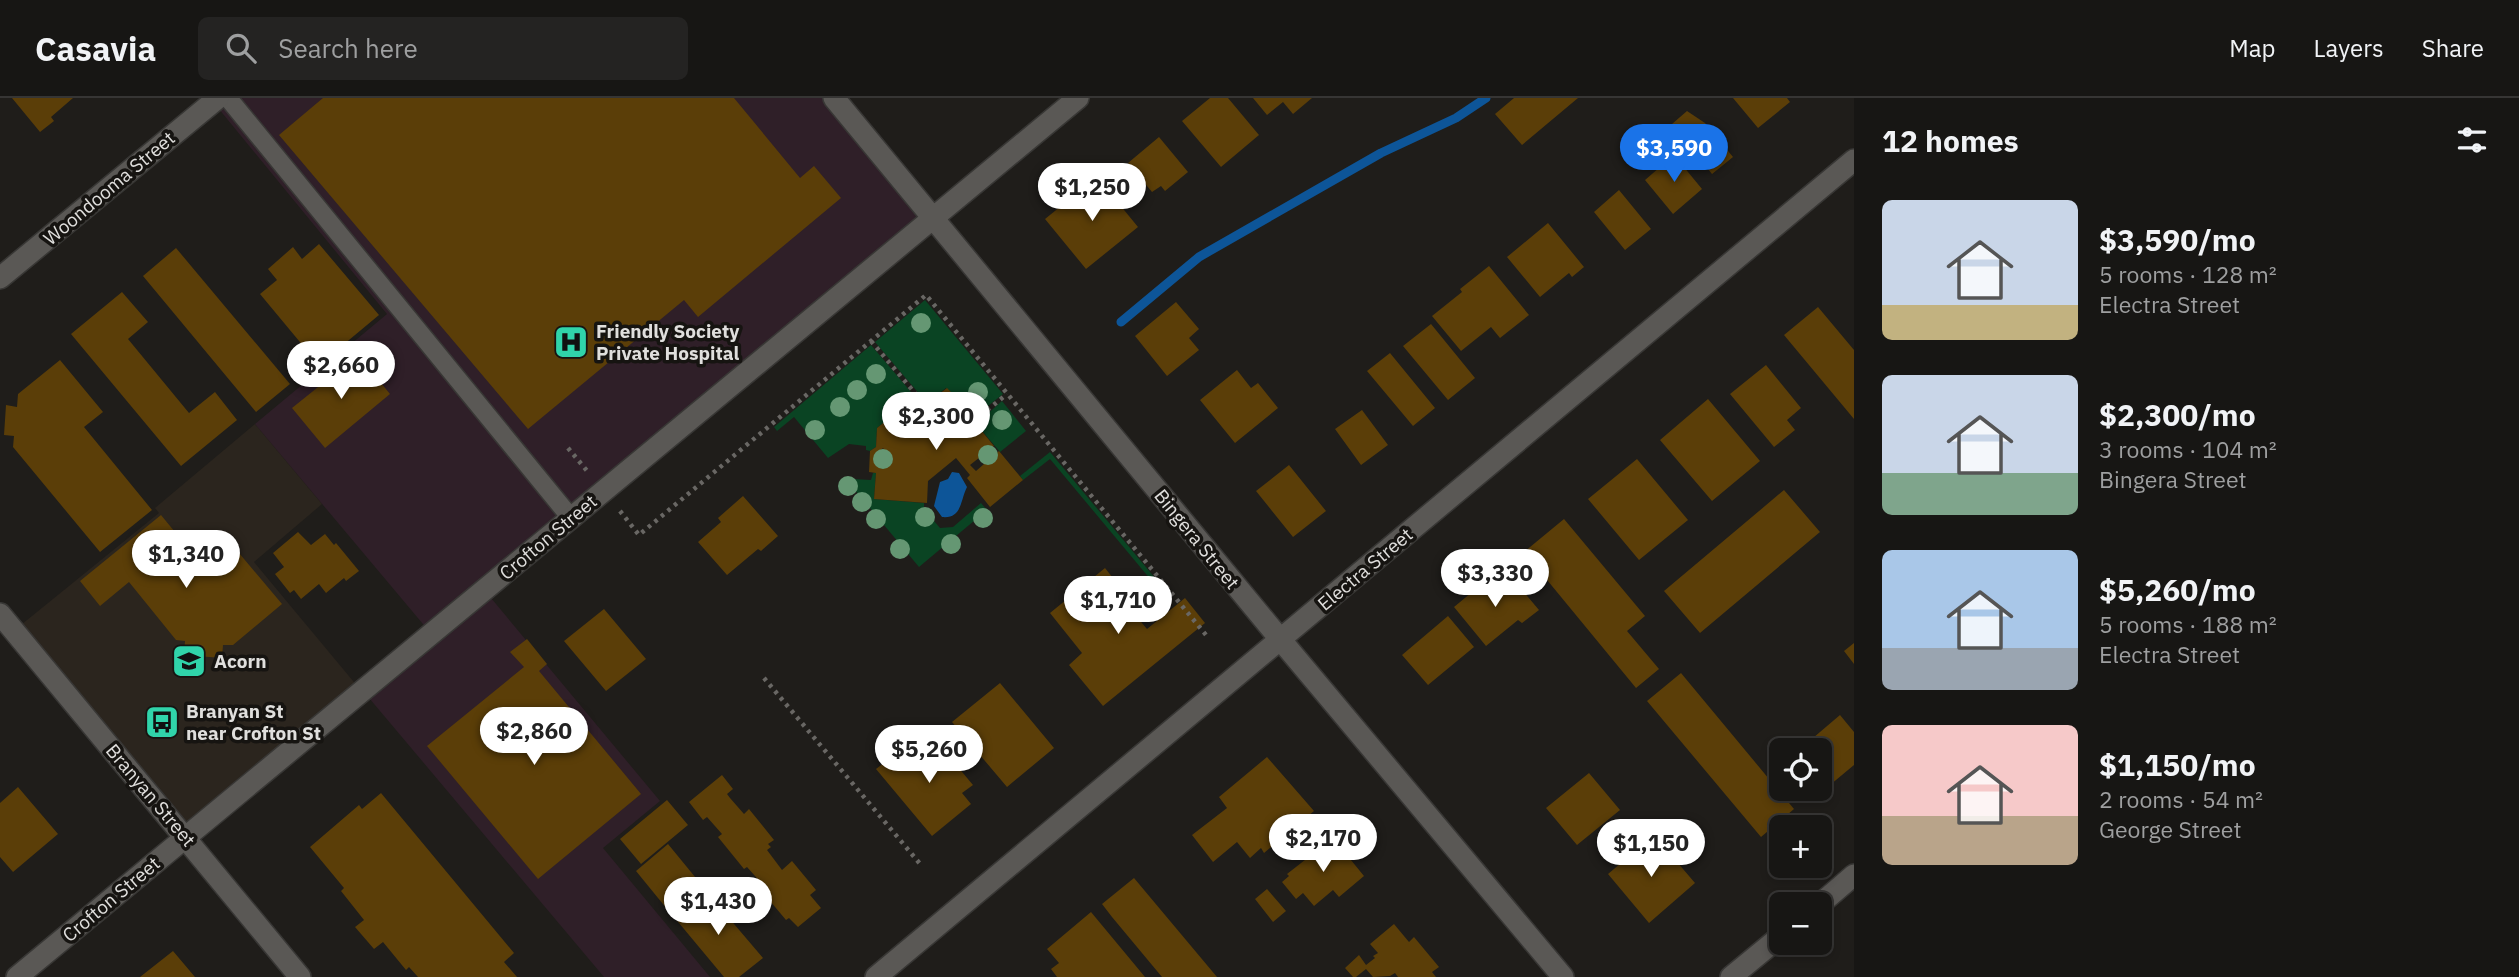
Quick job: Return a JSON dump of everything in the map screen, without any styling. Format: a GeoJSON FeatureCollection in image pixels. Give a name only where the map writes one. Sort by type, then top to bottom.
{"type":"FeatureCollection","features":[{"type":"Feature","properties":{"kind":"street","name":"Woondooma Street"},"geometry":{"type":"LineString","coordinates":[[0,278],[218,98]]}},
{"type":"Feature","properties":{"kind":"street","name":"Bingera Street"},"geometry":{"type":"LineString","coordinates":[[834,98],[1563,977]]}},
{"type":"Feature","properties":{"kind":"street","name":"Crofton Street"},"geometry":{"type":"LineString","coordinates":[[17,977],[1078,98]]}},
{"type":"Feature","properties":{"kind":"street","name":"Electra Street"},"geometry":{"type":"LineString","coordinates":[[876,977],[1854,160]]}},
{"type":"Feature","properties":{"kind":"street","name":"Branyan Street"},"geometry":{"type":"LineString","coordinates":[[0,614],[300,977]]}},
{"type":"Feature","properties":{"kind":"street"},"geometry":{"type":"LineString","coordinates":[[1832,893],[1854,875]]}},
{"type":"Feature","properties":{"kind":"street"},"geometry":{"type":"LineString","coordinates":[[1731,977],[1769,946]]}},
{"type":"Feature","properties":{"kind":"lane"},"geometry":{"type":"LineString","coordinates":[[229,98],[571,518]]}},
{"type":"Feature","properties":{"kind":"path"},"geometry":{"type":"LineString","coordinates":[[620,511],[639,534],[926,295],[1206,635]]}},
{"type":"Feature","properties":{"kind":"path"},"geometry":{"type":"LineString","coordinates":[[871,341],[925,405]]}},
{"type":"Feature","properties":{"kind":"path"},"geometry":{"type":"LineString","coordinates":[[974,421],[1007,394]]}},
{"type":"Feature","properties":{"kind":"path"},"geometry":{"type":"LineString","coordinates":[[568,448],[587,472]]}},
{"type":"Feature","properties":{"kind":"path"},"geometry":{"type":"LineString","coordinates":[[764,678],[921,865]]}},
{"type":"Feature","properties":{"kind":"shaded area","name":"Friendly Society Private Hospital"},"geometry":{"type":"Polygon","coordinates":[[[220,98],[838,98],[939,218],[486,592],[660,801],[603,848],[710,977],[604,977],[364,692],[433,636],[255,424],[387,314],[214,103],[220,98]]]}},
{"type":"Feature","properties":{"kind":"shaded area","name":"Acorn"},"geometry":{"type":"Polygon","coordinates":[[[255,424],[322,504],[254,562],[363,693],[189,837],[16,629],[159,513],[155,508],[255,424]]]}},
{"type":"Feature","properties":{"kind":"green space"},"geometry":{"type":"Polygon","coordinates":[[[925,300],[1003,394],[972,419],[973,405],[965,394],[952,393],[946,388],[927,403],[875,342],[925,300]]]}},
{"type":"Feature","properties":{"kind":"green space"},"geometry":{"type":"Polygon","coordinates":[[[871,345],[923,406],[909,417],[892,416],[877,428],[876,447],[870,451],[866,450],[866,446],[849,444],[828,458],[794,417],[777,431],[774,427],[871,345]]]}},
{"type":"Feature","properties":{"kind":"green space"},"geometry":{"type":"Polygon","coordinates":[[[1002,401],[1026,431],[1000,452],[976,424],[1002,401]]]}},
{"type":"Feature","properties":{"kind":"green space"},"geometry":{"type":"Polygon","coordinates":[[[1050,452],[1155,578],[1151,580],[1050,459],[1023,480],[1020,476],[1050,452]]]}},
{"type":"Feature","properties":{"kind":"green space"},"geometry":{"type":"Polygon","coordinates":[[[873,473],[876,473],[874,499],[924,503],[924,509],[940,528],[953,527],[981,503],[987,510],[919,567],[849,483],[853,479],[871,480],[873,473]]]}},
{"type":"Feature","properties":{"kind":"water"},"geometry":{"type":"Polygon","coordinates":[[[952,472],[959,473],[967,487],[957,512],[949,517],[942,517],[934,506],[940,482],[948,479],[952,472]]]}},
{"type":"Feature","properties":{"kind":"building"},"geometry":{"type":"Polygon","coordinates":[[[12,98],[73,98],[51,117],[54,121],[40,132],[12,98]]]}},
{"type":"Feature","properties":{"kind":"building"},"geometry":{"type":"Polygon","coordinates":[[[323,98],[734,98],[800,178],[814,166],[841,198],[698,317],[684,300],[528,429],[279,135],[323,98]]]}},
{"type":"Feature","properties":{"kind":"building"},"geometry":{"type":"Polygon","coordinates":[[[1210,98],[1228,98],[1259,135],[1221,167],[1182,121],[1210,98]]]}},
{"type":"Feature","properties":{"kind":"building"},"geometry":{"type":"Polygon","coordinates":[[[1253,98],[1312,98],[1293,114],[1283,102],[1267,115],[1253,98]]]}},
{"type":"Feature","properties":{"kind":"building"},"geometry":{"type":"Polygon","coordinates":[[[1514,98],[1578,98],[1522,145],[1495,114],[1514,98]]]}},
{"type":"Feature","properties":{"kind":"building"},"geometry":{"type":"Polygon","coordinates":[[[1733,98],[1787,98],[1790,102],[1758,128],[1733,98]]]}},
{"type":"Feature","properties":{"kind":"building"},"geometry":{"type":"Polygon","coordinates":[[[1687,111],[1705,123],[1733,157],[1712,174],[1672,124],[1687,111]]]}},
{"type":"Feature","properties":{"kind":"building"},"geometry":{"type":"Polygon","coordinates":[[[1159,137],[1188,172],[1165,191],[1161,186],[1152,192],[1128,163],[1159,137]]]}},
{"type":"Feature","properties":{"kind":"building"},"geometry":{"type":"Polygon","coordinates":[[[1674,155],[1702,189],[1673,214],[1645,180],[1674,155]]]}},
{"type":"Feature","properties":{"kind":"building"},"geometry":{"type":"Polygon","coordinates":[[[1097,177],[1138,227],[1086,269],[1045,219],[1097,177]]]}},
{"type":"Feature","properties":{"kind":"building"},"geometry":{"type":"Polygon","coordinates":[[[1619,190],[1651,229],[1625,250],[1594,212],[1619,190]]]}},
{"type":"Feature","properties":{"kind":"building"},"geometry":{"type":"Polygon","coordinates":[[[1548,223],[1584,267],[1572,277],[1569,273],[1540,297],[1507,257],[1548,223]]]}},
{"type":"Feature","properties":{"kind":"building"},"geometry":{"type":"Polygon","coordinates":[[[319,244],[379,315],[319,365],[260,294],[277,280],[268,269],[293,247],[302,259],[319,244]]]}},
{"type":"Feature","properties":{"kind":"building"},"geometry":{"type":"Polygon","coordinates":[[[176,248],[290,384],[256,412],[143,276],[176,248]]]}},
{"type":"Feature","properties":{"kind":"building"},"geometry":{"type":"Polygon","coordinates":[[[1489,266],[1529,315],[1500,338],[1491,327],[1461,351],[1432,316],[1489,266]]]}},
{"type":"Feature","properties":{"kind":"building"},"geometry":{"type":"Polygon","coordinates":[[[122,292],[148,322],[128,339],[189,413],[215,392],[237,420],[181,466],[71,334],[122,292]]]}},
{"type":"Feature","properties":{"kind":"building"},"geometry":{"type":"Polygon","coordinates":[[[1176,302],[1199,329],[1189,338],[1199,350],[1167,376],[1135,336],[1176,302]]]}},
{"type":"Feature","properties":{"kind":"building"},"geometry":{"type":"Polygon","coordinates":[[[1818,307],[1854,350],[1854,419],[1784,335],[1818,307]]]}},
{"type":"Feature","properties":{"kind":"building"},"geometry":{"type":"Polygon","coordinates":[[[1431,324],[1475,378],[1448,400],[1403,346],[1431,324]]]}},
{"type":"Feature","properties":{"kind":"building"},"geometry":{"type":"Polygon","coordinates":[[[1390,353],[1435,408],[1413,426],[1367,371],[1390,353]]]}},
{"type":"Feature","properties":{"kind":"building"},"geometry":{"type":"Polygon","coordinates":[[[358,355],[390,394],[325,448],[292,408],[358,355]]]}},
{"type":"Feature","properties":{"kind":"building"},"geometry":{"type":"Polygon","coordinates":[[[60,360],[103,412],[84,427],[152,510],[100,552],[13,447],[14,436],[4,435],[6,405],[17,407],[18,394],[60,360]]]}},
{"type":"Feature","properties":{"kind":"building"},"geometry":{"type":"Polygon","coordinates":[[[1766,365],[1801,408],[1787,420],[1795,430],[1774,447],[1730,394],[1766,365]]]}},
{"type":"Feature","properties":{"kind":"building"},"geometry":{"type":"Polygon","coordinates":[[[1237,370],[1251,388],[1258,383],[1278,408],[1235,443],[1200,400],[1237,370]]]}},
{"type":"Feature","properties":{"kind":"building"},"geometry":{"type":"Polygon","coordinates":[[[947,388],[952,393],[965,394],[973,405],[972,419],[994,446],[970,465],[976,471],[999,451],[1023,480],[990,507],[967,478],[970,475],[956,458],[928,481],[927,503],[874,499],[876,473],[869,472],[870,451],[876,447],[877,428],[892,416],[909,417],[947,388]],[[883,448],[877,454],[876,466],[882,467],[892,460],[883,448]]]}},
{"type":"Feature","properties":{"kind":"building"},"geometry":{"type":"Polygon","coordinates":[[[1708,399],[1760,461],[1712,501],[1660,440],[1708,399]]]}},
{"type":"Feature","properties":{"kind":"building"},"geometry":{"type":"Polygon","coordinates":[[[1362,410],[1388,445],[1361,465],[1335,429],[1362,410]]]}},
{"type":"Feature","properties":{"kind":"building"},"geometry":{"type":"Polygon","coordinates":[[[1637,459],[1688,520],[1639,560],[1588,499],[1637,459]]]}},
{"type":"Feature","properties":{"kind":"building"},"geometry":{"type":"Polygon","coordinates":[[[1289,465],[1326,511],[1293,537],[1256,491],[1289,465]]]}},
{"type":"Feature","properties":{"kind":"building"},"geometry":{"type":"Polygon","coordinates":[[[1784,490],[1820,532],[1700,633],[1664,591],[1784,490]]]}},
{"type":"Feature","properties":{"kind":"building"},"geometry":{"type":"Polygon","coordinates":[[[743,496],[778,536],[727,575],[698,542],[721,522],[718,518],[743,496]]]}},
{"type":"Feature","properties":{"kind":"building"},"geometry":{"type":"Polygon","coordinates":[[[161,515],[211,576],[239,553],[282,604],[233,645],[223,645],[222,658],[184,655],[185,641],[176,640],[129,582],[100,606],[80,581],[161,515]]]}},
{"type":"Feature","properties":{"kind":"building"},"geometry":{"type":"Polygon","coordinates":[[[1564,519],[1645,616],[1627,631],[1659,669],[1636,688],[1524,552],[1564,519]]]}},
{"type":"Feature","properties":{"kind":"building"},"geometry":{"type":"Polygon","coordinates":[[[298,532],[311,545],[325,534],[359,571],[346,581],[344,578],[326,593],[319,584],[301,599],[294,590],[290,593],[275,574],[284,567],[273,553],[298,532]]]}},
{"type":"Feature","properties":{"kind":"building"},"geometry":{"type":"Polygon","coordinates":[[[1105,568],[1125,593],[1120,597],[1147,629],[1185,598],[1205,623],[1103,706],[1069,665],[1082,653],[1050,613],[1105,568]]]}},
{"type":"Feature","properties":{"kind":"building"},"geometry":{"type":"Polygon","coordinates":[[[1505,576],[1515,588],[1518,585],[1539,610],[1522,623],[1518,620],[1486,646],[1454,607],[1489,578],[1494,585],[1505,576]]]}},
{"type":"Feature","properties":{"kind":"building"},"geometry":{"type":"Polygon","coordinates":[[[604,609],[646,659],[606,691],[564,641],[604,609]]]}},
{"type":"Feature","properties":{"kind":"building"},"geometry":{"type":"Polygon","coordinates":[[[1448,616],[1474,647],[1428,685],[1402,655],[1448,616]]]}},
{"type":"Feature","properties":{"kind":"building"},"geometry":{"type":"Polygon","coordinates":[[[527,639],[547,664],[539,671],[641,794],[538,879],[427,746],[524,667],[510,652],[527,639]]]}},
{"type":"Feature","properties":{"kind":"building"},"geometry":{"type":"Polygon","coordinates":[[[1854,643],[1854,664],[1844,651],[1854,643]]]}},
{"type":"Feature","properties":{"kind":"building"},"geometry":{"type":"Polygon","coordinates":[[[1681,673],[1769,779],[1769,801],[1787,801],[1794,809],[1787,815],[1769,815],[1769,830],[1761,837],[1647,701],[1681,673]]]}},
{"type":"Feature","properties":{"kind":"building"},"geometry":{"type":"Polygon","coordinates":[[[1000,683],[1054,748],[1007,787],[952,722],[1000,683]]]}},
{"type":"Feature","properties":{"kind":"building"},"geometry":{"type":"Polygon","coordinates":[[[1840,715],[1854,732],[1854,765],[1832,783],[1832,738],[1813,738],[1840,715]]]}},
{"type":"Feature","properties":{"kind":"building"},"geometry":{"type":"Polygon","coordinates":[[[932,736],[973,785],[962,793],[971,804],[932,836],[876,769],[889,759],[895,766],[932,736]]]}},
{"type":"Feature","properties":{"kind":"building"},"geometry":{"type":"Polygon","coordinates":[[[1267,757],[1314,811],[1264,853],[1261,848],[1250,858],[1237,842],[1213,862],[1192,835],[1227,808],[1219,797],[1267,757]]]}},
{"type":"Feature","properties":{"kind":"building"},"geometry":{"type":"Polygon","coordinates":[[[1589,773],[1620,810],[1577,845],[1546,808],[1589,773]]]}},
{"type":"Feature","properties":{"kind":"building"},"geometry":{"type":"Polygon","coordinates":[[[722,775],[733,789],[727,794],[730,798],[744,814],[749,809],[774,840],[768,844],[771,847],[767,850],[782,870],[792,861],[816,890],[810,895],[821,908],[798,927],[789,918],[786,920],[759,888],[763,885],[747,867],[744,869],[718,837],[722,834],[707,817],[703,820],[689,802],[722,775]]]}},
{"type":"Feature","properties":{"kind":"building"},"geometry":{"type":"Polygon","coordinates":[[[18,787],[58,834],[13,872],[0,857],[0,803],[18,787]]]}},
{"type":"Feature","properties":{"kind":"building"},"geometry":{"type":"Polygon","coordinates":[[[381,793],[514,953],[504,962],[517,977],[418,977],[409,967],[406,970],[383,942],[374,949],[355,927],[364,920],[341,891],[344,888],[310,847],[359,805],[362,809],[381,793]]]}},
{"type":"Feature","properties":{"kind":"building"},"geometry":{"type":"Polygon","coordinates":[[[667,800],[688,825],[641,864],[620,839],[667,800]]]}},
{"type":"Feature","properties":{"kind":"building"},"geometry":{"type":"Polygon","coordinates":[[[1654,835],[1695,883],[1649,923],[1608,874],[1654,835]]]}},
{"type":"Feature","properties":{"kind":"building"},"geometry":{"type":"Polygon","coordinates":[[[1333,838],[1364,876],[1339,897],[1333,890],[1314,906],[1303,893],[1296,899],[1282,882],[1289,876],[1287,874],[1333,838]]]}},
{"type":"Feature","properties":{"kind":"building"},"geometry":{"type":"Polygon","coordinates":[[[668,844],[700,883],[667,909],[636,871],[668,844]]]}},
{"type":"Feature","properties":{"kind":"building"},"geometry":{"type":"Polygon","coordinates":[[[1134,878],[1217,977],[1162,977],[1102,904],[1134,878]]]}},
{"type":"Feature","properties":{"kind":"building"},"geometry":{"type":"Polygon","coordinates":[[[1267,889],[1286,911],[1273,922],[1255,899],[1267,889]]]}},
{"type":"Feature","properties":{"kind":"building"},"geometry":{"type":"Polygon","coordinates":[[[706,891],[763,958],[739,977],[724,977],[674,917],[706,891]]]}},
{"type":"Feature","properties":{"kind":"building"},"geometry":{"type":"Polygon","coordinates":[[[1091,912],[1145,977],[1057,977],[1051,969],[1059,963],[1047,949],[1091,912]]]}},
{"type":"Feature","properties":{"kind":"building"},"geometry":{"type":"Polygon","coordinates":[[[1394,924],[1409,942],[1414,937],[1439,967],[1432,972],[1436,977],[1398,977],[1395,973],[1373,977],[1366,969],[1353,977],[1345,968],[1359,955],[1366,965],[1375,958],[1373,956],[1378,953],[1370,944],[1394,924]]]}},
{"type":"Feature","properties":{"kind":"building"},"geometry":{"type":"Polygon","coordinates":[[[173,951],[195,977],[140,977],[173,951]]]}},
{"type":"Feature","properties":{"kind":"waterway"},"geometry":{"type":"LineString","coordinates":[[1121,322],[1199,257],[1381,153],[1456,118],[1486,98]]}},
{"type":"Feature","properties":{"kind":"place","name":"Friendly Society Private Hospital"},"geometry":{"type":"Point","coordinates":[571,342]}},
{"type":"Feature","properties":{"kind":"place","name":"Acorn"},"geometry":{"type":"Point","coordinates":[189,661]}},
{"type":"Feature","properties":{"kind":"place","name":"Branyan St near Crofton St"},"geometry":{"type":"Point","coordinates":[162,722]}}]}
